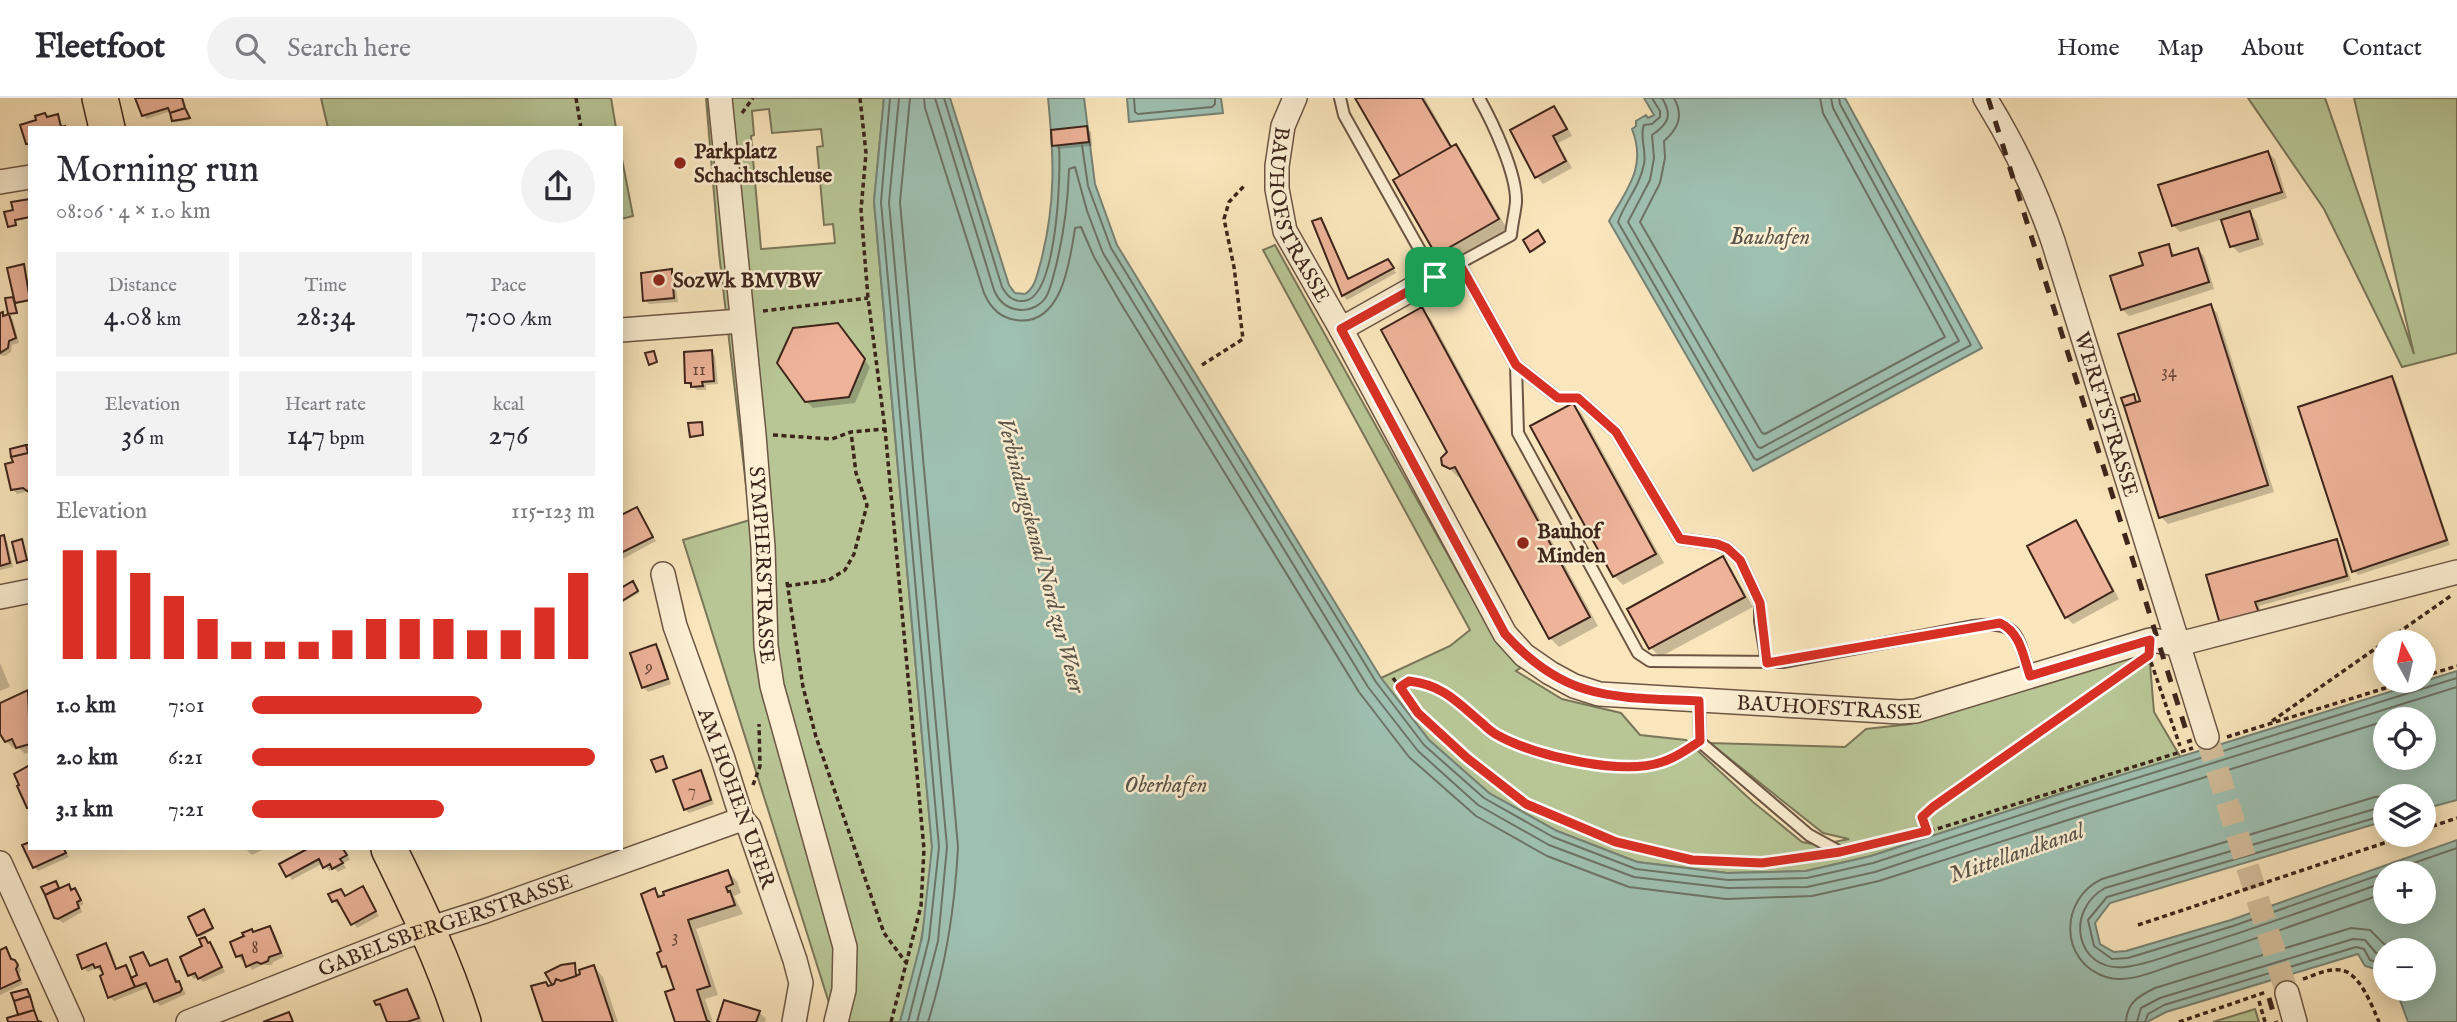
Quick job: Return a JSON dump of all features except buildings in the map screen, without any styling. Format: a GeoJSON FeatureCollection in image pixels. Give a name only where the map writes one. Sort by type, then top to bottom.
{"type":"FeatureCollection","features":[{"type":"Feature","properties":{"kind":"main road"},"geometry":{"type":"LineString","coordinates":[[100,98],[107,126]]}},
{"type":"Feature","properties":{"kind":"main road"},"geometry":{"type":"LineString","coordinates":[[389,850],[428,929],[452,986],[463,1022]]}},
{"type":"Feature","properties":{"kind":"street","name":"BAUHOFSTRASSE"},"geometry":{"type":"LineString","coordinates":[[1296,98],[1283,127],[1277,166],[1279,205],[1284,231],[1341,329],[1505,634],[1524,655],[1573,686],[1599,694],[1900,712],[1931,706],[2150,640],[2179,644],[2457,572]]}},
{"type":"Feature","properties":{"kind":"street","name":"WERFTSTRASSE"},"geometry":{"type":"LineString","coordinates":[[1985,98],[2020,162],[2053,241],[2208,741]]}},
{"type":"Feature","properties":{"kind":"street","name":"SYMPHERSTRASSE"},"geometry":{"type":"LineString","coordinates":[[728,104],[741,318],[763,435],[766,646],[772,686],[845,947],[844,990],[836,1022]]}},
{"type":"Feature","properties":{"kind":"street"},"geometry":{"type":"LineString","coordinates":[[0,182],[28,177]]}},
{"type":"Feature","properties":{"kind":"street","name":"BAUHOFSTRASSE"},"geometry":{"type":"LineString","coordinates":[[1341,329],[1412,289]]}},
{"type":"Feature","properties":{"kind":"street"},"geometry":{"type":"LineString","coordinates":[[623,330],[741,318]]}},
{"type":"Feature","properties":{"kind":"street","name":"AM HOHEN UFER"},"geometry":{"type":"LineString","coordinates":[[663,574],[675,626],[743,819],[749,827],[801,983],[794,1022]]}},
{"type":"Feature","properties":{"kind":"street"},"geometry":{"type":"LineString","coordinates":[[0,597],[28,591]]}},
{"type":"Feature","properties":{"kind":"street","name":"GABELSBERGERSTRASSE"},"geometry":{"type":"LineString","coordinates":[[188,1022],[428,929],[743,819]]}},
{"type":"Feature","properties":{"kind":"street"},"geometry":{"type":"LineString","coordinates":[[0,863],[72,1022]]}},
{"type":"Feature","properties":{"kind":"street"},"geometry":{"type":"LineString","coordinates":[[2283,989],[2295,1022]]}},
{"type":"Feature","properties":{"kind":"lane"},"geometry":{"type":"LineString","coordinates":[[1340,98],[1349,126],[1435,277]]}},
{"type":"Feature","properties":{"kind":"lane"},"geometry":{"type":"LineString","coordinates":[[1412,289],[1511,235],[1516,200],[1510,169],[1492,121],[1479,98]]}},
{"type":"Feature","properties":{"kind":"lane"},"geometry":{"type":"LineString","coordinates":[[1459,263],[1516,365],[1558,398],[1578,398],[1616,432],[1680,539],[1717,544],[1727,548],[1740,560],[1760,603],[1767,663]]}},
{"type":"Feature","properties":{"kind":"lane"},"geometry":{"type":"LineString","coordinates":[[1516,365],[1518,433],[1639,653],[1650,661],[1767,663],[2000,623],[2009,627],[2017,637],[2030,676]]}},
{"type":"Feature","properties":{"kind":"lane"},"geometry":{"type":"LineString","coordinates":[[1699,701],[1700,741],[1809,835],[1840,852]]}},
{"type":"Feature","properties":{"kind":"path"},"geometry":{"type":"LineString","coordinates":[[576,98],[581,126]]}},
{"type":"Feature","properties":{"kind":"path"},"geometry":{"type":"LineString","coordinates":[[728,104],[737,121],[753,98]]}},
{"type":"Feature","properties":{"kind":"path"},"geometry":{"type":"LineString","coordinates":[[858,100],[866,153],[862,210],[868,298],[885,429],[924,849],[921,906],[891,1022]]}},
{"type":"Feature","properties":{"kind":"path"},"geometry":{"type":"LineString","coordinates":[[1202,365],[1243,339],[1224,219],[1229,202],[1244,186]]}},
{"type":"Feature","properties":{"kind":"path"},"geometry":{"type":"LineString","coordinates":[[741,318],[868,298]]}},
{"type":"Feature","properties":{"kind":"path"},"geometry":{"type":"LineString","coordinates":[[763,435],[832,439],[851,432],[885,429]]}},
{"type":"Feature","properties":{"kind":"path"},"geometry":{"type":"LineString","coordinates":[[787,586],[829,580],[845,570],[854,554],[867,505],[856,473],[851,432]]}},
{"type":"Feature","properties":{"kind":"path"},"geometry":{"type":"LineString","coordinates":[[763,435],[774,447]]}},
{"type":"Feature","properties":{"kind":"path"},"geometry":{"type":"LineString","coordinates":[[786,576],[803,687],[816,737],[884,933],[907,964]]}},
{"type":"Feature","properties":{"kind":"path"},"geometry":{"type":"LineString","coordinates":[[2268,724],[2457,592]]}},
{"type":"Feature","properties":{"kind":"path"},"geometry":{"type":"LineString","coordinates":[[2150,640],[2149,655],[2180,746]]}},
{"type":"Feature","properties":{"kind":"path"},"geometry":{"type":"LineString","coordinates":[[2436,672],[2457,666]]}},
{"type":"Feature","properties":{"kind":"path"},"geometry":{"type":"LineString","coordinates":[[1927,831],[1922,817],[1933,807],[2128,670]]}},
{"type":"Feature","properties":{"kind":"path"},"geometry":{"type":"LineString","coordinates":[[1393,678],[1418,713],[1467,758],[1526,804],[1616,842],[1692,860],[1762,863],[1840,852],[1927,831],[2208,741],[2373,692]]}},
{"type":"Feature","properties":{"kind":"path"},"geometry":{"type":"LineString","coordinates":[[1400,687],[1409,681],[1428,683],[1444,692],[1497,736],[1546,754],[1602,765],[1660,763],[1678,756],[1700,741]]}},
{"type":"Feature","properties":{"kind":"path"},"geometry":{"type":"LineString","coordinates":[[743,819],[747,798],[760,766],[759,717]]}},
{"type":"Feature","properties":{"kind":"path"},"geometry":{"type":"LineString","coordinates":[[2436,825],[2457,818]]}},
{"type":"Feature","properties":{"kind":"path"},"geometry":{"type":"LineString","coordinates":[[2138,925],[2373,847]]}},
{"type":"Feature","properties":{"kind":"path"},"geometry":{"type":"LineString","coordinates":[[2179,1022],[2283,989],[2331,970],[2344,970],[2356,980],[2379,1022]]}},
{"type":"Feature","properties":{"kind":"path"},"geometry":{"type":"LineString","coordinates":[[2259,1001],[2265,1022]]}},
{"type":"Feature","properties":{"kind":"green space"},"geometry":{"type":"Polygon","coordinates":[[[321,98],[611,98],[616,126],[328,126],[321,98]]]}},
{"type":"Feature","properties":{"kind":"green space"},"geometry":{"type":"Polygon","coordinates":[[[706,98],[884,98],[874,202],[932,847],[922,936],[900,1022],[835,1022],[683,540],[750,520],[719,253],[706,98]],[[769,109],[752,111],[754,135],[751,136],[761,249],[835,243],[833,224],[824,225],[817,147],[823,146],[821,129],[772,133],[769,109]]]}},
{"type":"Feature","properties":{"kind":"green space"},"geometry":{"type":"Polygon","coordinates":[[[2248,98],[2325,98],[2414,354],[2354,98],[2457,98],[2457,353],[2402,367],[2324,209],[2248,98]]]}},
{"type":"Feature","properties":{"kind":"green space"},"geometry":{"type":"Polygon","coordinates":[[[623,164],[633,216],[623,218],[623,164]]]}},
{"type":"Feature","properties":{"kind":"green space"},"geometry":{"type":"Polygon","coordinates":[[[1275,245],[1463,582],[1499,640],[1523,666],[1516,671],[1562,699],[1621,713],[1640,735],[1686,740],[1753,802],[1802,842],[1819,845],[1849,839],[1823,833],[1710,743],[1845,747],[1866,729],[1911,724],[2127,657],[2150,664],[2154,712],[2181,758],[2063,793],[1871,856],[1806,871],[1727,873],[1637,862],[1557,831],[1489,793],[1429,740],[1381,678],[1450,646],[1470,630],[1263,250],[1275,245]]]}},
{"type":"Feature","properties":{"kind":"green space"},"geometry":{"type":"Polygon","coordinates":[[[2255,1009],[2259,1022],[2213,1022],[2255,1009]]]}},
{"type":"Feature","properties":{"kind":"water","name":"Oberhafen"},"geometry":{"type":"Polygon","coordinates":[[[884,98],[950,98],[1009,285],[1015,293],[1025,294],[1032,288],[1037,275],[1049,219],[1052,140],[1048,98],[1084,98],[1095,184],[1117,245],[1381,678],[1429,740],[1489,793],[1557,831],[1637,862],[1727,873],[1806,871],[1871,856],[2063,793],[2386,693],[2436,693],[2436,678],[2457,671],[2457,800],[2436,806],[2436,784],[2373,784],[2373,825],[2110,903],[2095,923],[2100,944],[2114,952],[2126,951],[2231,920],[2373,870],[2373,924],[2436,924],[2436,861],[2398,861],[2457,840],[2457,1022],[2408,1022],[2400,1001],[2436,1001],[2436,938],[2373,938],[2373,968],[2365,966],[2358,954],[2166,1012],[2147,1022],[900,1022],[922,938],[932,847],[874,201],[884,98]]]}},
{"type":"Feature","properties":{"kind":"water"},"geometry":{"type":"Polygon","coordinates":[[[1127,98],[1221,98],[1223,113],[1129,122],[1127,98]]]}},
{"type":"Feature","properties":{"kind":"water","name":"Bauhafen"},"geometry":{"type":"Polygon","coordinates":[[[1644,98],[1845,98],[1982,348],[1753,471],[1609,221],[1628,188],[1636,166],[1636,143],[1632,129],[1636,126],[1636,121],[1646,115],[1648,118],[1654,115],[1644,98]]]}},
{"type":"Feature","properties":{"kind":"tunnel"},"geometry":{"type":"LineString","coordinates":[[2207,737],[2287,993]]}},
{"type":"Feature","properties":{"kind":"railway"},"geometry":{"type":"LineString","coordinates":[[1988,98],[2190,743]]}},
{"type":"Feature","properties":{"kind":"railway"},"geometry":{"type":"LineString","coordinates":[[2269,998],[2276,1022]]}},
{"type":"Feature","properties":{"kind":"place","name":"Parkplatz Schachtschleuse"},"geometry":{"type":"Point","coordinates":[680,163]}},
{"type":"Feature","properties":{"kind":"place","name":"SozWk BMVBW"},"geometry":{"type":"Point","coordinates":[659,280]}},
{"type":"Feature","properties":{"kind":"place","name":"Bauhof Minden"},"geometry":{"type":"Point","coordinates":[1523,543]}},
{"type":"Feature","properties":{"kind":"route"},"geometry":{"type":"LineString","coordinates":[[1459,263],[1516,365],[1558,398],[1578,398],[1616,432],[1680,539],[1717,544],[1727,548],[1740,560],[1760,603],[1767,663],[2000,623],[2009,627],[2017,637],[2030,676],[2150,640],[2149,655],[1933,807],[1922,817],[1927,831],[1840,852],[1762,863],[1692,860],[1616,842],[1526,804],[1467,758],[1418,713],[1400,687],[1409,681],[1428,683],[1444,692],[1497,736],[1546,754],[1602,765],[1660,763],[1678,756],[1700,741],[1699,701],[1599,694],[1573,686],[1550,674],[1524,655],[1505,634],[1341,329],[1435,277],[1459,263]]}},
{"type":"Feature","properties":{"kind":"water label","name":"Verbindungskanal Nord zur Weser"},"geometry":{"type":"Point","coordinates":[1042,555]}},
{"type":"Feature","properties":{"kind":"water label","name":"Mittellandkanal"},"geometry":{"type":"Point","coordinates":[2016,852]}}]}
